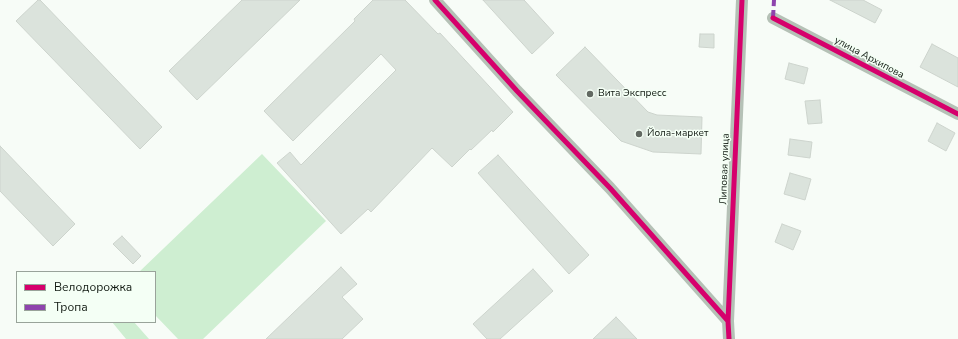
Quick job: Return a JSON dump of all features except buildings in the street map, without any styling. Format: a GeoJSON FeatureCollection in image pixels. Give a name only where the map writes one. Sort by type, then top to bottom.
{"type":"FeatureCollection","features":[{"type":"Feature","properties":{"kind":"street"},"geometry":{"type":"LineString","coordinates":[[435,0],[517,91],[610,188],[728,320]]}},
{"type":"Feature","properties":{"kind":"street","name":"Липовая улица"},"geometry":{"type":"LineString","coordinates":[[728,339],[742,0]]}},
{"type":"Feature","properties":{"kind":"street","name":"улица Архипова"},"geometry":{"type":"LineString","coordinates":[[772,18],[958,114]]}},
{"type":"Feature","properties":{"kind":"green space"},"geometry":{"type":"Polygon","coordinates":[[[262,154],[326,221],[203,339],[178,339],[156,316],[156,271],[140,271],[262,154]]]}},
{"type":"Feature","properties":{"kind":"green space"},"geometry":{"type":"Polygon","coordinates":[[[113,323],[135,323],[149,339],[126,339],[113,323]]]}},
{"type":"Feature","properties":{"kind":"marked path"},"geometry":{"type":"LineString","coordinates":[[773,18],[774,0]]}},
{"type":"Feature","properties":{"kind":"cycle path"},"geometry":{"type":"LineString","coordinates":[[435,0],[517,91],[610,188],[728,321]]}},
{"type":"Feature","properties":{"kind":"cycle path"},"geometry":{"type":"LineString","coordinates":[[729,339],[728,321],[742,0]]}},
{"type":"Feature","properties":{"kind":"cycle path"},"geometry":{"type":"LineString","coordinates":[[773,18],[958,114]]}},
{"type":"Feature","properties":{"kind":"place","name":"Вита Экспресс"},"geometry":{"type":"Point","coordinates":[590,94]}},
{"type":"Feature","properties":{"kind":"place","name":"Йола-маркет"},"geometry":{"type":"Point","coordinates":[639,134]}}]}
